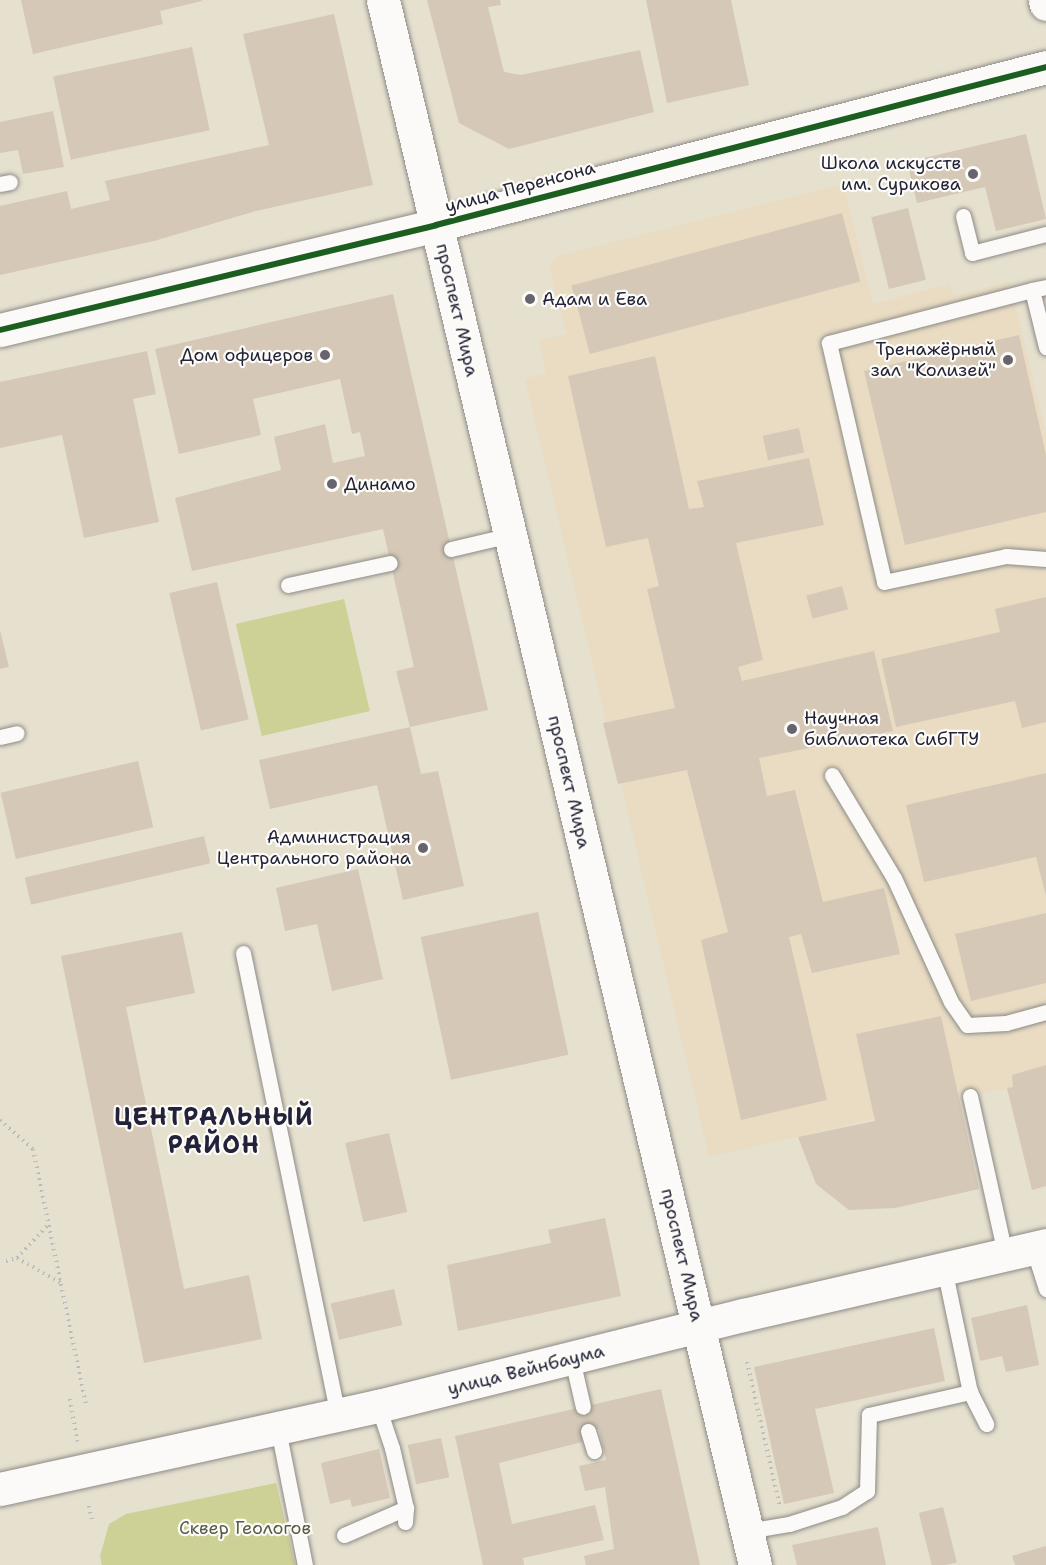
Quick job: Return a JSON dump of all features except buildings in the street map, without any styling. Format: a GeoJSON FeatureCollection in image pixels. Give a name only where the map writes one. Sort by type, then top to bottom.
{"type":"FeatureCollection","features":[{"type":"Feature","properties":{"kind":"main road","name":"проспект Мира"},"geometry":{"type":"LineString","coordinates":[[383,0],[755,1565]]}},
{"type":"Feature","properties":{"kind":"main road","name":"улица Перенсона"},"geometry":{"type":"LineString","coordinates":[[0,330],[436,225],[1046,67]]}},
{"type":"Feature","properties":{"kind":"main road","name":"улица Вейнбаума"},"geometry":{"type":"LineString","coordinates":[[1,1485],[278,1429],[1028,1249]]}},
{"type":"Feature","properties":{"kind":"lane"},"geometry":{"type":"LineString","coordinates":[[963,216],[972,254],[1046,234]]}},
{"type":"Feature","properties":{"kind":"lane"},"geometry":{"type":"LineString","coordinates":[[1046,347],[1039,289],[829,344],[884,582],[1006,556],[1046,559]]}},
{"type":"Feature","properties":{"kind":"lane"},"geometry":{"type":"LineString","coordinates":[[451,549],[510,535]]}},
{"type":"Feature","properties":{"kind":"lane"},"geometry":{"type":"LineString","coordinates":[[288,585],[390,563]]}},
{"type":"Feature","properties":{"kind":"lane"},"geometry":{"type":"LineString","coordinates":[[0,737],[17,733]]}},
{"type":"Feature","properties":{"kind":"lane"},"geometry":{"type":"LineString","coordinates":[[832,775],[894,878],[951,1002],[967,1025],[1006,1023],[1046,1012]]}},
{"type":"Feature","properties":{"kind":"lane"},"geometry":{"type":"LineString","coordinates":[[243,953],[338,1414]]}},
{"type":"Feature","properties":{"kind":"lane"},"geometry":{"type":"LineString","coordinates":[[970,1096],[1028,1249],[1046,1288]]}},
{"type":"Feature","properties":{"kind":"lane"},"geometry":{"type":"LineString","coordinates":[[944,1268],[970,1392],[986,1424]]}},
{"type":"Feature","properties":{"kind":"lane"},"geometry":{"type":"LineString","coordinates":[[572,1359],[583,1407]]}},
{"type":"Feature","properties":{"kind":"lane"},"geometry":{"type":"LineString","coordinates":[[747,1532],[784,1525],[842,1507],[867,1491],[869,1415],[970,1392]]}},
{"type":"Feature","properties":{"kind":"lane"},"geometry":{"type":"LineString","coordinates":[[344,1535],[405,1515],[391,1442],[378,1406]]}},
{"type":"Feature","properties":{"kind":"lane"},"geometry":{"type":"LineString","coordinates":[[278,1429],[305,1565]]}},
{"type":"Feature","properties":{"kind":"lane"},"geometry":{"type":"LineString","coordinates":[[588,1431],[594,1451]]}},
{"type":"Feature","properties":{"kind":"path"},"geometry":{"type":"LineString","coordinates":[[0,1120],[33,1149],[86,1404]]}},
{"type":"Feature","properties":{"kind":"path"},"geometry":{"type":"LineString","coordinates":[[6,1261],[17,1258],[48,1225]]}},
{"type":"Feature","properties":{"kind":"path"},"geometry":{"type":"LineString","coordinates":[[17,1258],[61,1283]]}},
{"type":"Feature","properties":{"kind":"path"},"geometry":{"type":"LineString","coordinates":[[747,1362],[784,1525]]}},
{"type":"Feature","properties":{"kind":"path"},"geometry":{"type":"LineString","coordinates":[[70,1399],[76,1441]]}},
{"type":"Feature","properties":{"kind":"path"},"geometry":{"type":"LineString","coordinates":[[89,1506],[92,1520]]}},
{"type":"Feature","properties":{"kind":"shaded area"},"geometry":{"type":"Polygon","coordinates":[[[843,184],[873,304],[950,284],[953,296],[1010,282],[1046,434],[1046,1186],[1032,1190],[1007,1088],[709,1157],[525,379],[546,373],[539,341],[566,334],[549,266],[558,256],[843,184]]]}},
{"type":"Feature","properties":{"kind":"green space"},"geometry":{"type":"Polygon","coordinates":[[[344,599],[370,711],[262,736],[236,624],[344,599]]]}},
{"type":"Feature","properties":{"kind":"green space","name":"Сквер Геологов"},"geometry":{"type":"Polygon","coordinates":[[[276,1483],[295,1565],[102,1565],[100,1556],[109,1524],[126,1514],[276,1483]]]}},
{"type":"Feature","properties":{"kind":"cycle path"},"geometry":{"type":"LineString","coordinates":[[0,330],[436,225],[1046,67]]}},
{"type":"Feature","properties":{"kind":"place","name":"Школа искусств им. Сурикова"},"geometry":{"type":"Point","coordinates":[973,174]}},
{"type":"Feature","properties":{"kind":"place","name":"Адам и Ева"},"geometry":{"type":"Point","coordinates":[530,299]}},
{"type":"Feature","properties":{"kind":"place","name":"Дом офицеров"},"geometry":{"type":"Point","coordinates":[325,355]}},
{"type":"Feature","properties":{"kind":"place","name":"Тренажёрный зал \"Колизей\""},"geometry":{"type":"Point","coordinates":[1008,360]}},
{"type":"Feature","properties":{"kind":"place","name":"Динамо"},"geometry":{"type":"Point","coordinates":[332,484]}},
{"type":"Feature","properties":{"kind":"place","name":"Научная библиотека СибГТУ"},"geometry":{"type":"Point","coordinates":[792,729]}},
{"type":"Feature","properties":{"kind":"place","name":"Администрация Центрального района"},"geometry":{"type":"Point","coordinates":[423,848]}},
{"type":"Feature","properties":{"kind":"district","name":"ЦЕНТРАЛЬНЫЙ РАЙОН"},"geometry":{"type":"Point","coordinates":[214,1132]}}]}
